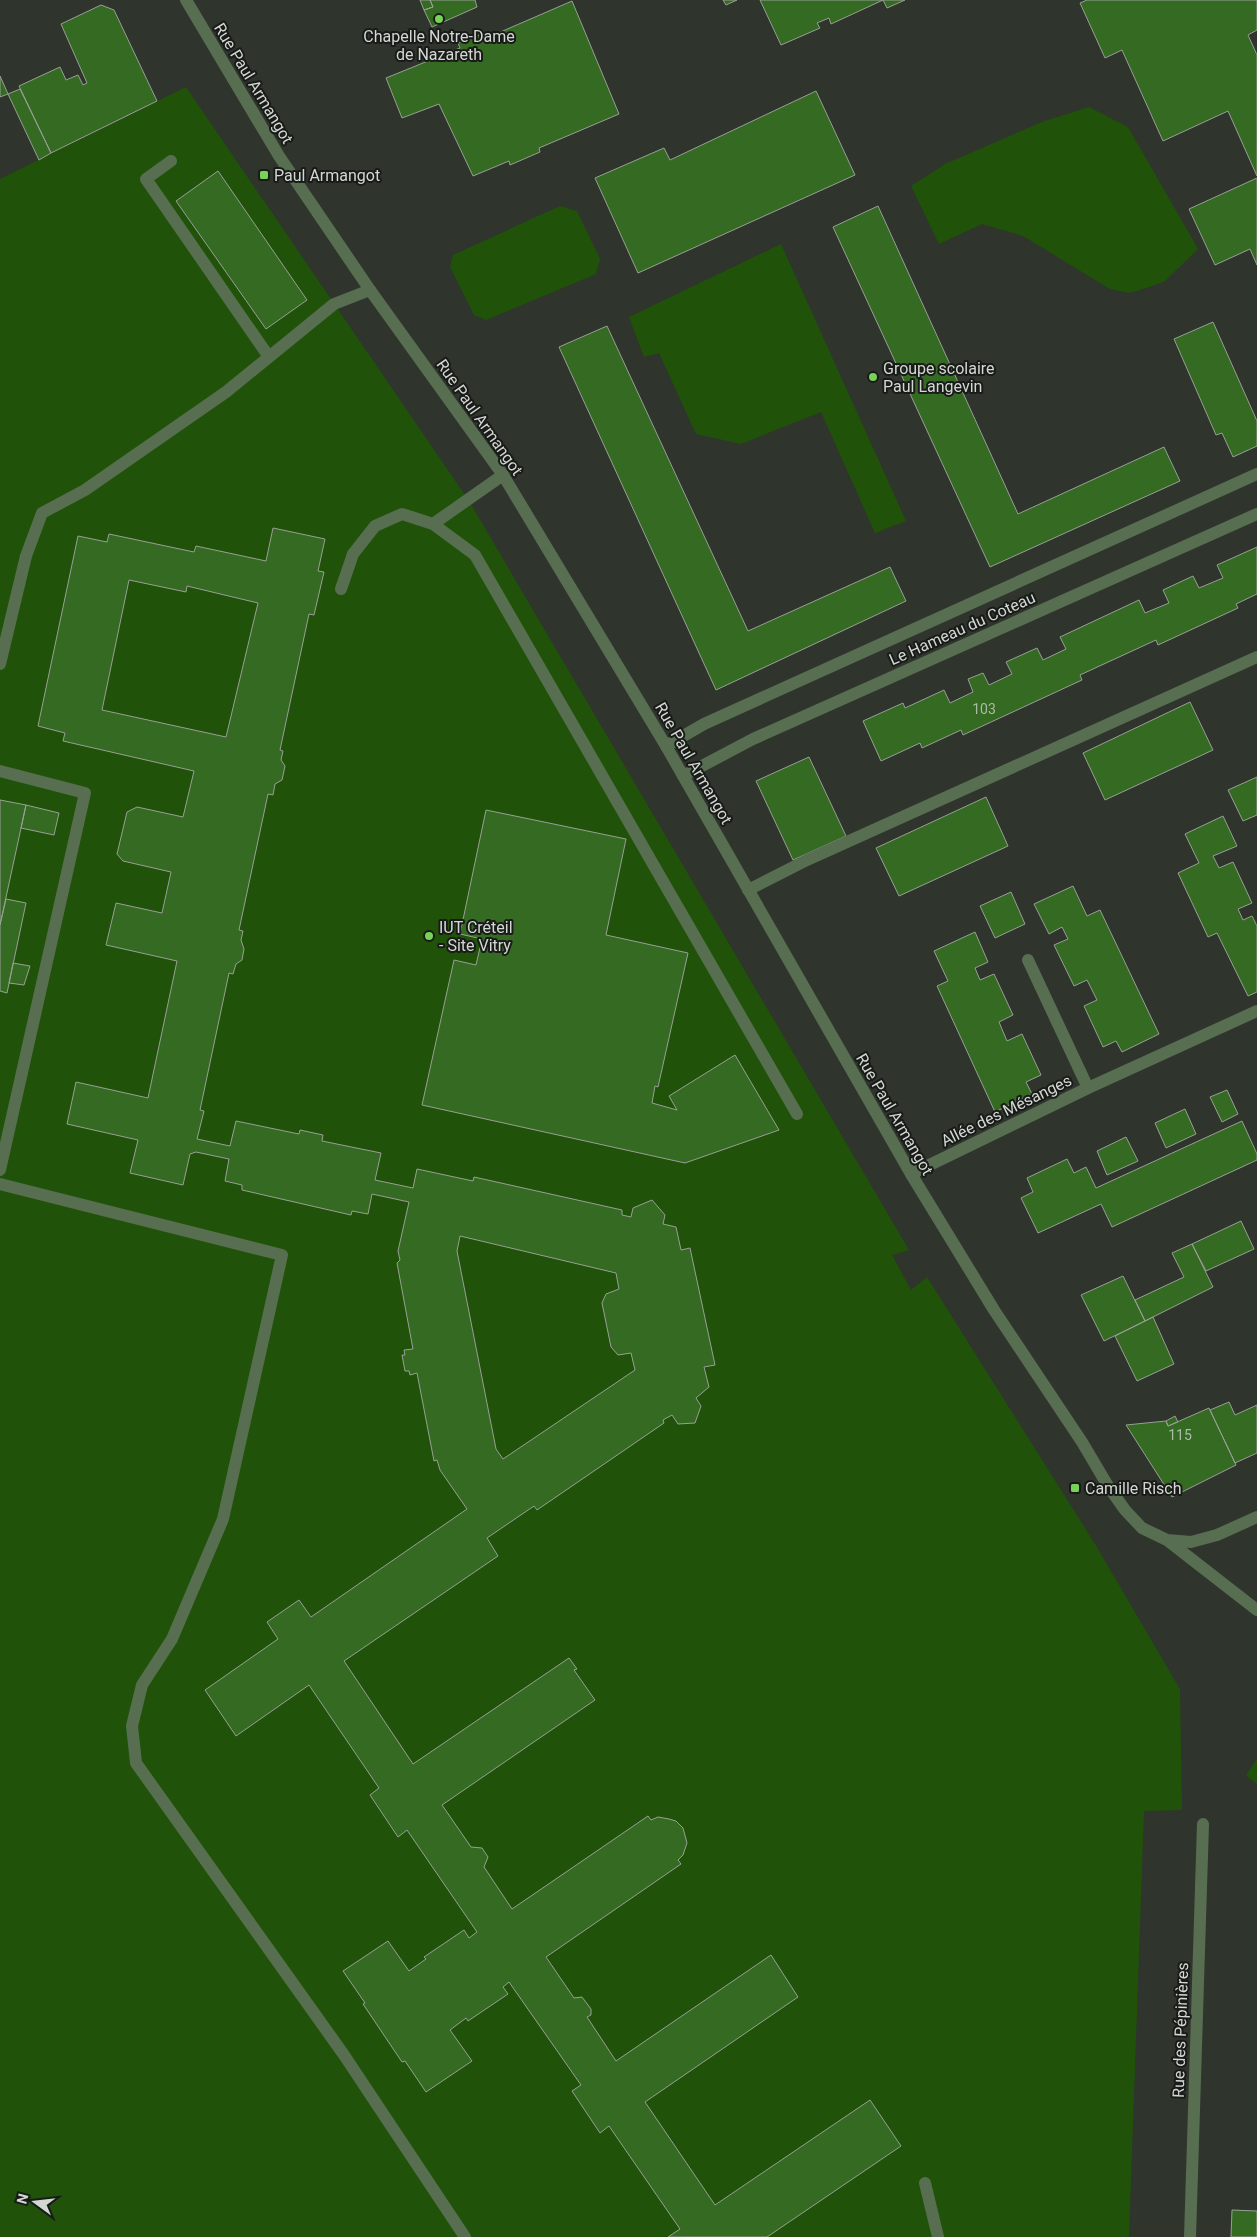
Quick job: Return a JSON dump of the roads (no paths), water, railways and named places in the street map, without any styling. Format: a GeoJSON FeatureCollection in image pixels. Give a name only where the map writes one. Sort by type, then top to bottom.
{"type":"FeatureCollection","features":[{"type":"Feature","properties":{"kind":"street","name":"Rue Paul Armangot"},"geometry":{"type":"LineString","coordinates":[[186,0],[279,156],[370,290],[503,475],[666,746],[910,1174],[994,1310],[1082,1442],[1124,1510],[1142,1528],[1167,1540]]}},
{"type":"Feature","properties":{"kind":"street"},"geometry":{"type":"LineString","coordinates":[[171,161],[146,179],[269,357]]}},
{"type":"Feature","properties":{"kind":"street"},"geometry":{"type":"LineString","coordinates":[[0,664],[26,556],[42,513],[92,485],[226,392],[334,304],[370,290]]}},
{"type":"Feature","properties":{"kind":"street"},"geometry":{"type":"LineString","coordinates":[[666,746],[704,724],[1257,474]]}},
{"type":"Feature","properties":{"kind":"street"},"geometry":{"type":"LineString","coordinates":[[433,524],[503,475]]}},
{"type":"Feature","properties":{"kind":"street"},"geometry":{"type":"LineString","coordinates":[[341,589],[353,554],[375,526],[402,514],[433,524],[476,555],[796,1114]]}},
{"type":"Feature","properties":{"kind":"street","name":"Le Hameau du Coteau"},"geometry":{"type":"LineString","coordinates":[[683,776],[753,739],[1257,514]]}},
{"type":"Feature","properties":{"kind":"street"},"geometry":{"type":"LineString","coordinates":[[748,890],[816,856],[1257,657]]}},
{"type":"Feature","properties":{"kind":"street"},"geometry":{"type":"LineString","coordinates":[[0,771],[85,794],[0,1170]]}},
{"type":"Feature","properties":{"kind":"street","name":"Allée des Mésanges"},"geometry":{"type":"LineString","coordinates":[[1028,960],[1088,1088]]}},
{"type":"Feature","properties":{"kind":"street","name":"Allée des Mésanges"},"geometry":{"type":"LineString","coordinates":[[910,1174],[1088,1088],[1257,1011]]}},
{"type":"Feature","properties":{"kind":"street"},"geometry":{"type":"LineString","coordinates":[[0,1184],[282,1255],[223,1519],[172,1639],[142,1685],[132,1726],[136,1763],[344,2054],[465,2237]]}},
{"type":"Feature","properties":{"kind":"street"},"geometry":{"type":"LineString","coordinates":[[1167,1540],[1191,1542],[1217,1535],[1257,1517]]}},
{"type":"Feature","properties":{"kind":"street"},"geometry":{"type":"LineString","coordinates":[[1167,1540],[1257,1610]]}},
{"type":"Feature","properties":{"kind":"street","name":"Rue des Pépinières"},"geometry":{"type":"LineString","coordinates":[[1190,2237],[1203,1824]]}},
{"type":"Feature","properties":{"kind":"street"},"geometry":{"type":"LineString","coordinates":[[925,2183],[938,2237]]}},
{"type":"Feature","properties":{"kind":"place","name":"Chapelle Notre-Dame de Nazareth"},"geometry":{"type":"Point","coordinates":[439,19]}},
{"type":"Feature","properties":{"kind":"place","name":"Paul Armangot"},"geometry":{"type":"Point","coordinates":[264,175]}},
{"type":"Feature","properties":{"kind":"place","name":"Groupe scolaire Paul Langevin"},"geometry":{"type":"Point","coordinates":[873,377]}},
{"type":"Feature","properties":{"kind":"place","name":"IUT Créteil - Site Vitry"},"geometry":{"type":"Point","coordinates":[429,936]}},
{"type":"Feature","properties":{"kind":"place","name":"Camille Risch"},"geometry":{"type":"Point","coordinates":[1075,1488]}}]}
